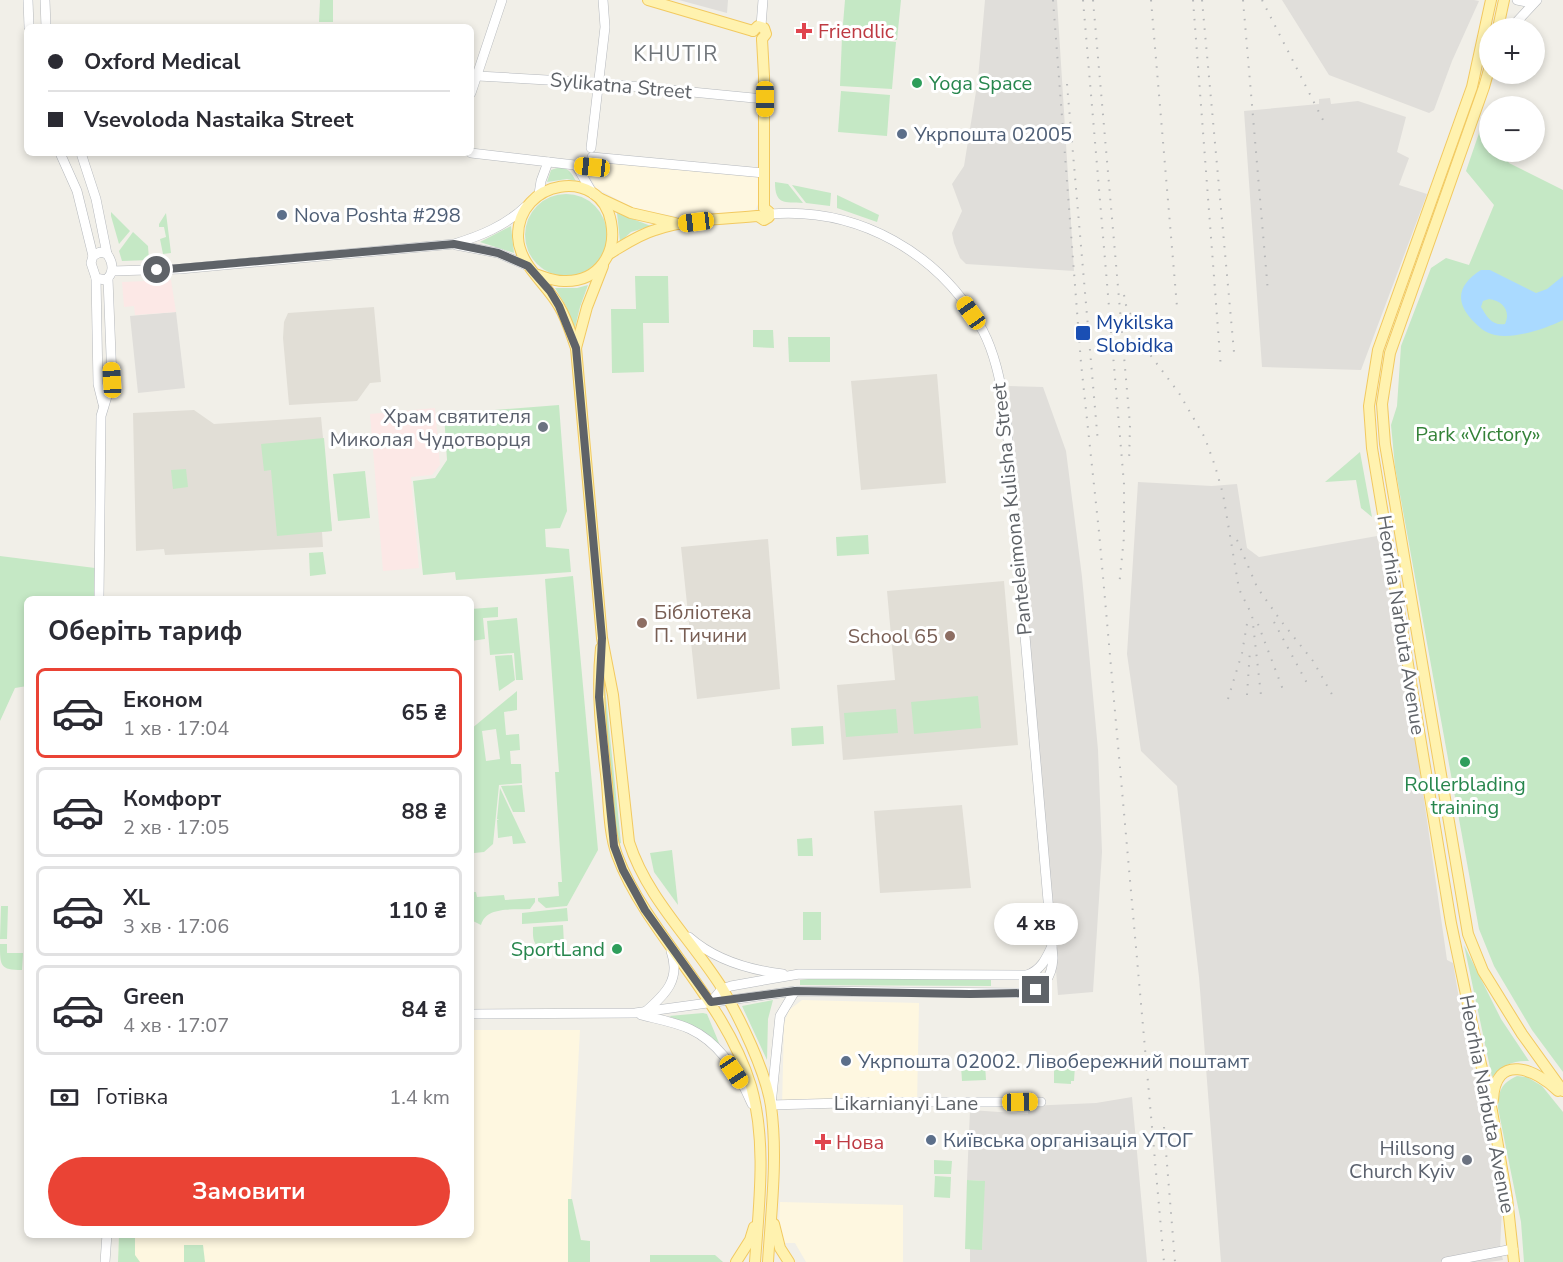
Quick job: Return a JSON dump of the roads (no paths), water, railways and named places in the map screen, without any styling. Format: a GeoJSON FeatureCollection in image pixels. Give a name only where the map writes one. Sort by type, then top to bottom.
{"type":"FeatureCollection","features":[{"type":"Feature","properties":{"kind":"main road"},"geometry":{"type":"LineString","coordinates":[[648,0],[759,32],[765,99],[764,213]]}},
{"type":"Feature","properties":{"kind":"main road","name":"Heorhia Narbuta Avenue"},"geometry":{"type":"LineString","coordinates":[[1491,0],[1472,87],[1378,350],[1370,406],[1373,460],[1450,917],[1492,1111],[1514,1262]]}},
{"type":"Feature","properties":{"kind":"main road"},"geometry":{"type":"LineString","coordinates":[[1500,18],[1504,0]]}},
{"type":"Feature","properties":{"kind":"main road","name":"Heorhia Narbuta Avenue"},"geometry":{"type":"LineString","coordinates":[[1484,84],[1390,353],[1382,404],[1385,444],[1468,934],[1483,971],[1522,1034],[1563,1093]]}},
{"type":"Feature","properties":{"kind":"main road"},"geometry":{"type":"LineString","coordinates":[[576,348],[587,307],[607,259],[613,236],[610,218],[605,207],[595,195],[570,185],[558,186],[539,194],[529,203],[519,225],[518,237],[520,249],[531,270],[550,291],[559,306],[576,348],[602,638],[599,697],[614,846],[623,870],[645,910],[711,1002],[751,1085],[757,1114],[760,1168],[755,1262]]}},
{"type":"Feature","properties":{"kind":"main road","name":"Panteleimona Kulisha Street"},"geometry":{"type":"LineString","coordinates":[[595,195],[631,213],[678,224]]}},
{"type":"Feature","properties":{"kind":"main road","name":"Panteleimona Kulisha Street"},"geometry":{"type":"LineString","coordinates":[[607,259],[645,234],[678,224],[764,213]]}},
{"type":"Feature","properties":{"kind":"main road"},"geometry":{"type":"LineString","coordinates":[[531,270],[565,281],[581,279],[594,273],[607,259]]}},
{"type":"Feature","properties":{"kind":"main road"},"geometry":{"type":"LineString","coordinates":[[602,638],[613,695],[629,842],[637,866],[722,989],[753,1050],[771,1105],[773,1170],[768,1262]]}},
{"type":"Feature","properties":{"kind":"main road"},"geometry":{"type":"LineString","coordinates":[[1492,1111],[1493,1090],[1497,1080],[1504,1073],[1513,1069],[1522,1068],[1532,1072],[1563,1093]]}},
{"type":"Feature","properties":{"kind":"main road"},"geometry":{"type":"LineString","coordinates":[[771,1212],[780,1248],[789,1262]]}},
{"type":"Feature","properties":{"kind":"main road"},"geometry":{"type":"LineString","coordinates":[[736,1262],[750,1240],[758,1219]]}},
{"type":"Feature","properties":{"kind":"street"},"geometry":{"type":"LineString","coordinates":[[27,0],[29,24]]}},
{"type":"Feature","properties":{"kind":"street"},"geometry":{"type":"LineString","coordinates":[[45,0],[46,24]]}},
{"type":"Feature","properties":{"kind":"street"},"geometry":{"type":"LineString","coordinates":[[474,86],[502,0]]}},
{"type":"Feature","properties":{"kind":"street"},"geometry":{"type":"LineString","coordinates":[[591,148],[605,27],[603,0]]}},
{"type":"Feature","properties":{"kind":"street"},"geometry":{"type":"LineString","coordinates":[[759,32],[763,0]]}},
{"type":"Feature","properties":{"kind":"street"},"geometry":{"type":"LineString","coordinates":[[1517,0],[1527,2],[1535,0]]}},
{"type":"Feature","properties":{"kind":"street"},"geometry":{"type":"LineString","coordinates":[[1520,18],[1535,0]]}},
{"type":"Feature","properties":{"kind":"street","name":"Sylikatna Street"},"geometry":{"type":"LineString","coordinates":[[478,76],[599,82],[765,99]]}},
{"type":"Feature","properties":{"kind":"street"},"geometry":{"type":"LineString","coordinates":[[474,153],[592,167],[592,157],[764,173]]}},
{"type":"Feature","properties":{"kind":"street"},"geometry":{"type":"LineString","coordinates":[[61,156],[77,191],[93,256],[91,263],[96,278],[98,384],[103,404]]}},
{"type":"Feature","properties":{"kind":"street"},"geometry":{"type":"LineString","coordinates":[[82,156],[96,199],[110,275],[112,380],[101,416],[99,596]]}},
{"type":"Feature","properties":{"kind":"street"},"geometry":{"type":"LineString","coordinates":[[539,194],[548,162]]}},
{"type":"Feature","properties":{"kind":"street"},"geometry":{"type":"LineString","coordinates":[[576,165],[595,195]]}},
{"type":"Feature","properties":{"kind":"street"},"geometry":{"type":"LineString","coordinates":[[96,278],[101,280],[110,275],[454,244],[482,235],[499,226],[529,203]]}},
{"type":"Feature","properties":{"kind":"street","name":"Panteleimona Kulisha Street"},"geometry":{"type":"LineString","coordinates":[[764,213],[809,214],[843,220],[878,233],[902,246],[930,265],[956,292],[983,332],[990,347],[998,371],[1005,406],[1053,958],[1051,973],[1042,986],[1036,990]]}},
{"type":"Feature","properties":{"kind":"street"},"geometry":{"type":"LineString","coordinates":[[454,244],[498,253],[531,270]]}},
{"type":"Feature","properties":{"kind":"street"},"geometry":{"type":"LineString","coordinates":[[93,256],[100,252],[107,254]]}},
{"type":"Feature","properties":{"kind":"street"},"geometry":{"type":"LineString","coordinates":[[474,1014],[640,1013],[795,991],[1024,993],[1036,990],[1041,981],[1039,977],[1024,975],[789,975],[744,966],[712,954],[676,925]]}},
{"type":"Feature","properties":{"kind":"street"},"geometry":{"type":"LineString","coordinates":[[640,1013],[659,1000],[675,973],[675,963],[668,943]]}},
{"type":"Feature","properties":{"kind":"street"},"geometry":{"type":"LineString","coordinates":[[1024,975],[1031,974],[1042,965],[1052,945]]}},
{"type":"Feature","properties":{"kind":"street"},"geometry":{"type":"LineString","coordinates":[[711,1002],[722,989],[789,975]]}},
{"type":"Feature","properties":{"kind":"street"},"geometry":{"type":"LineString","coordinates":[[771,1105],[780,1016],[795,991]]}},
{"type":"Feature","properties":{"kind":"street"},"geometry":{"type":"LineString","coordinates":[[640,1013],[691,1030],[711,1043],[724,1057],[744,1087],[757,1114]]}},
{"type":"Feature","properties":{"kind":"street","name":"Likarnianyi Lane"},"geometry":{"type":"LineString","coordinates":[[771,1105],[878,1102],[1041,1102]]}},
{"type":"Feature","properties":{"kind":"street"},"geometry":{"type":"LineString","coordinates":[[105,1262],[107,1238]]}},
{"type":"Feature","properties":{"kind":"street"},"geometry":{"type":"LineString","coordinates":[[1446,1262],[1513,1249]]}},
{"type":"Feature","properties":{"kind":"water"},"geometry":{"type":"Polygon","coordinates":[[[1481,270],[1490,270],[1536,293],[1547,289],[1563,276],[1563,320],[1539,330],[1512,336],[1488,333],[1466,313],[1461,299],[1464,287],[1481,270]],[[1489,299],[1483,301],[1481,307],[1493,322],[1505,324],[1507,315],[1504,307],[1489,299]]]}},
{"type":"Feature","properties":{"kind":"railway"},"geometry":{"type":"LineString","coordinates":[[1053,0],[1081,363],[1099,532],[1164,1262]]}},
{"type":"Feature","properties":{"kind":"railway"},"geometry":{"type":"LineString","coordinates":[[1083,0],[1124,484],[1124,537],[1119,587]]}},
{"type":"Feature","properties":{"kind":"railway"},"geometry":{"type":"LineString","coordinates":[[1093,0],[1130,425],[1129,463]]}},
{"type":"Feature","properties":{"kind":"railway"},"geometry":{"type":"LineString","coordinates":[[1151,0],[1177,307]]}},
{"type":"Feature","properties":{"kind":"railway"},"geometry":{"type":"LineString","coordinates":[[1193,0],[1221,369]]}},
{"type":"Feature","properties":{"kind":"railway"},"geometry":{"type":"LineString","coordinates":[[1202,0],[1234,352]]}},
{"type":"Feature","properties":{"kind":"railway"},"geometry":{"type":"LineString","coordinates":[[1243,0],[1268,292]]}},
{"type":"Feature","properties":{"kind":"railway"},"geometry":{"type":"LineString","coordinates":[[1262,0],[1325,124]]}},
{"type":"Feature","properties":{"kind":"railway"},"geometry":{"type":"LineString","coordinates":[[1067,84],[1098,443]]}},
{"type":"Feature","properties":{"kind":"railway"},"geometry":{"type":"LineString","coordinates":[[1124,295],[1126,305],[1148,352],[1179,393],[1205,438],[1215,466],[1223,494],[1239,589],[1252,615],[1261,695]]}},
{"type":"Feature","properties":{"kind":"railway"},"geometry":{"type":"LineString","coordinates":[[1237,540],[1257,587],[1313,661],[1334,698]]}},
{"type":"Feature","properties":{"kind":"railway"},"geometry":{"type":"LineString","coordinates":[[1228,699],[1242,653],[1248,618]]}},
{"type":"Feature","properties":{"kind":"railway"},"geometry":{"type":"LineString","coordinates":[[1274,622],[1308,685]]}},
{"type":"Feature","properties":{"kind":"railway"},"geometry":{"type":"LineString","coordinates":[[1258,624],[1285,695]]}},
{"type":"Feature","properties":{"kind":"railway"},"geometry":{"type":"LineString","coordinates":[[1247,695],[1250,650]]}},
{"type":"Feature","properties":{"kind":"railway"},"geometry":{"type":"LineString","coordinates":[[1164,1127],[1175,1262]]}},
{"type":"Feature","properties":{"kind":"place","name":"Friendlic"},"geometry":{"type":"Point","coordinates":[804,31]}},
{"type":"Feature","properties":{"kind":"place","name":"Yoga Space"},"geometry":{"type":"Point","coordinates":[917,83]}},
{"type":"Feature","properties":{"kind":"place","name":"Укрпошта 02005"},"geometry":{"type":"Point","coordinates":[902,134]}},
{"type":"Feature","properties":{"kind":"place","name":"Nova Poshta #298"},"geometry":{"type":"Point","coordinates":[282,215]}},
{"type":"Feature","properties":{"kind":"place","name":"Mykilska Slobidka"},"geometry":{"type":"Point","coordinates":[1083,333]}},
{"type":"Feature","properties":{"kind":"place","name":"Храм святителя Миколая Чудотворця"},"geometry":{"type":"Point","coordinates":[543,427]}},
{"type":"Feature","properties":{"kind":"place","name":"Бібліотека П. Тичини"},"geometry":{"type":"Point","coordinates":[642,623]}},
{"type":"Feature","properties":{"kind":"place","name":"School 65"},"geometry":{"type":"Point","coordinates":[950,636]}},
{"type":"Feature","properties":{"kind":"place","name":"Rollerblading training"},"geometry":{"type":"Point","coordinates":[1465,762]}},
{"type":"Feature","properties":{"kind":"place","name":"SportLand"},"geometry":{"type":"Point","coordinates":[617,949]}},
{"type":"Feature","properties":{"kind":"place","name":"Укрпошта 02002. Лівобережний поштамт"},"geometry":{"type":"Point","coordinates":[846,1061]}},
{"type":"Feature","properties":{"kind":"place","name":"Київська організація УТОГ"},"geometry":{"type":"Point","coordinates":[931,1140]}},
{"type":"Feature","properties":{"kind":"place","name":"Нова"},"geometry":{"type":"Point","coordinates":[823,1142]}},
{"type":"Feature","properties":{"kind":"place","name":"Hillsong Church Kyiv"},"geometry":{"type":"Point","coordinates":[1467,1160]}},
{"type":"Feature","properties":{"kind":"district","name":"KHUTIR"},"geometry":{"type":"Point","coordinates":[676,54]}},
{"type":"Feature","properties":{"kind":"park label","name":"Park «Victory»"},"geometry":{"type":"Point","coordinates":[1478,434]}}]}
